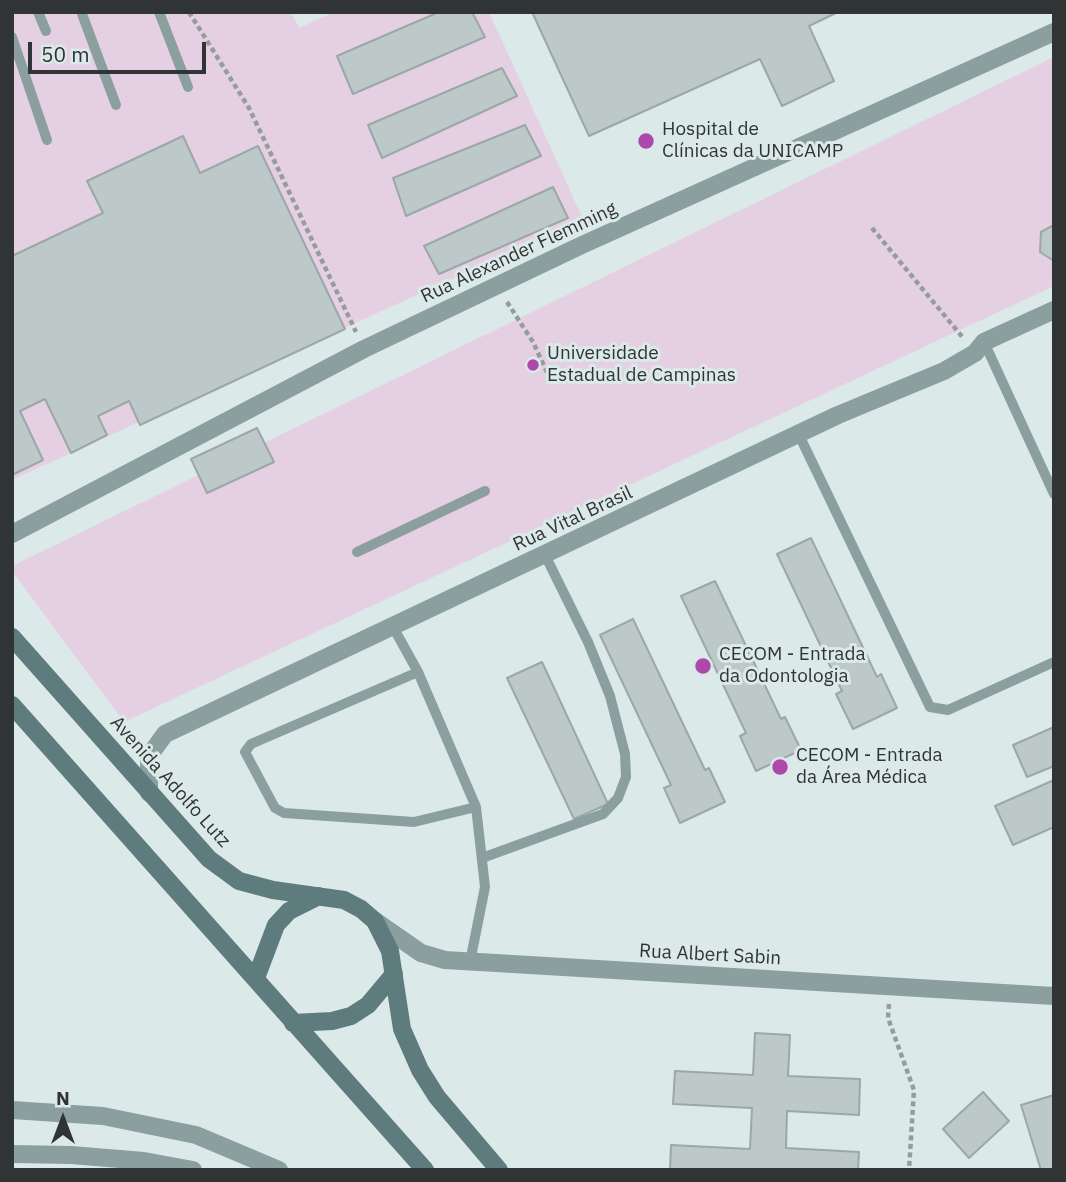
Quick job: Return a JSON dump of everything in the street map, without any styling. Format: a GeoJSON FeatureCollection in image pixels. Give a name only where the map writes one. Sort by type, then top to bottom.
{"type":"FeatureCollection","features":[{"type":"Feature","properties":{"kind":"main road","name":"Avenida Adolfo Lutz"},"geometry":{"type":"LineString","coordinates":[[12,637],[209,859],[239,881],[273,890],[322,895],[361,909],[375,921]]}},
{"type":"Feature","properties":{"kind":"main road"},"geometry":{"type":"LineString","coordinates":[[12,705],[425,1170]]}},
{"type":"Feature","properties":{"kind":"main road"},"geometry":{"type":"LineString","coordinates":[[256,978],[276,925],[289,911],[322,895]]}},
{"type":"Feature","properties":{"kind":"main road"},"geometry":{"type":"LineString","coordinates":[[375,921],[390,950],[402,1029],[420,1070],[437,1097],[499,1170]]}},
{"type":"Feature","properties":{"kind":"main road"},"geometry":{"type":"LineString","coordinates":[[293,1023],[332,1021],[351,1016],[368,1005],[394,974]]}},
{"type":"Feature","properties":{"kind":"street","name":"Rua Alexander Flemming"},"geometry":{"type":"LineString","coordinates":[[12,534],[364,349],[582,245],[1054,32]]}},
{"type":"Feature","properties":{"kind":"street","name":"Rua Vital Brasil"},"geometry":{"type":"LineString","coordinates":[[149,793],[149,756],[165,734],[838,415],[944,371],[980,347],[1054,310]]}},
{"type":"Feature","properties":{"kind":"street","name":"Rua Albert Sabin"},"geometry":{"type":"LineString","coordinates":[[375,921],[421,953],[445,960],[1054,996]]}},
{"type":"Feature","properties":{"kind":"street"},"geometry":{"type":"LineString","coordinates":[[12,1110],[103,1116],[197,1135],[279,1170]]}},
{"type":"Feature","properties":{"kind":"street"},"geometry":{"type":"LineString","coordinates":[[12,1154],[71,1154],[192,1170]]}},
{"type":"Feature","properties":{"kind":"lane"},"geometry":{"type":"LineString","coordinates":[[37,12],[46,32]]}},
{"type":"Feature","properties":{"kind":"lane"},"geometry":{"type":"LineString","coordinates":[[159,12],[188,86]]}},
{"type":"Feature","properties":{"kind":"lane"},"geometry":{"type":"LineString","coordinates":[[82,14],[116,105]]}},
{"type":"Feature","properties":{"kind":"lane"},"geometry":{"type":"LineString","coordinates":[[12,37],[47,140]]}},
{"type":"Feature","properties":{"kind":"lane"},"geometry":{"type":"LineString","coordinates":[[980,347],[1054,494]]}},
{"type":"Feature","properties":{"kind":"lane"},"geometry":{"type":"LineString","coordinates":[[799,435],[930,707],[948,710],[1054,662]]}},
{"type":"Feature","properties":{"kind":"lane"},"geometry":{"type":"LineString","coordinates":[[357,552],[485,491]]}},
{"type":"Feature","properties":{"kind":"lane"},"geometry":{"type":"LineString","coordinates":[[482,858],[603,814],[618,798],[626,777],[625,754],[610,696],[588,642],[545,555]]}},
{"type":"Feature","properties":{"kind":"lane"},"geometry":{"type":"LineString","coordinates":[[393,627],[418,672],[476,807],[485,887],[470,962]]}},
{"type":"Feature","properties":{"kind":"lane"},"geometry":{"type":"LineString","coordinates":[[418,672],[251,744],[245,752],[275,808],[284,813],[414,822],[476,807]]}},
{"type":"Feature","properties":{"kind":"path"},"geometry":{"type":"LineString","coordinates":[[189,12],[249,107],[364,349]]}},
{"type":"Feature","properties":{"kind":"path"},"geometry":{"type":"LineString","coordinates":[[873,228],[980,347]]}},
{"type":"Feature","properties":{"kind":"path"},"geometry":{"type":"LineString","coordinates":[[508,304],[533,342],[551,381]]}},
{"type":"Feature","properties":{"kind":"path"},"geometry":{"type":"LineString","coordinates":[[890,986],[888,1018],[914,1090],[909,1170]]}},
{"type":"Feature","properties":{"kind":"shaded area"},"geometry":{"type":"Polygon","coordinates":[[[12,12],[291,12],[299,28],[334,12],[489,12],[583,219],[12,480],[12,12]]]}},
{"type":"Feature","properties":{"kind":"shaded area"},"geometry":{"type":"Polygon","coordinates":[[[1054,57],[1054,286],[124,722],[12,571],[12,566],[1054,57]]]}},
{"type":"Feature","properties":{"kind":"building"},"geometry":{"type":"Polygon","coordinates":[[[439,12],[472,12],[485,37],[353,94],[337,56],[439,12]]]}},
{"type":"Feature","properties":{"kind":"building"},"geometry":{"type":"Polygon","coordinates":[[[532,12],[838,12],[809,26],[834,81],[782,106],[760,59],[589,136],[532,12]]]}},
{"type":"Feature","properties":{"kind":"building"},"geometry":{"type":"Polygon","coordinates":[[[502,68],[517,96],[382,158],[368,125],[502,68]]]}},
{"type":"Feature","properties":{"kind":"building"},"geometry":{"type":"Polygon","coordinates":[[[525,125],[541,156],[406,216],[393,178],[525,125]]]}},
{"type":"Feature","properties":{"kind":"building"},"geometry":{"type":"Polygon","coordinates":[[[183,136],[200,173],[258,146],[345,329],[140,425],[129,401],[98,416],[107,435],[71,453],[45,399],[20,411],[43,460],[12,475],[12,256],[103,213],[87,181],[183,136]]]}},
{"type":"Feature","properties":{"kind":"building"},"geometry":{"type":"Polygon","coordinates":[[[553,187],[568,218],[439,274],[424,246],[553,187]]]}},
{"type":"Feature","properties":{"kind":"building"},"geometry":{"type":"Polygon","coordinates":[[[1054,225],[1054,261],[1040,252],[1041,232],[1054,225]]]}},
{"type":"Feature","properties":{"kind":"building"},"geometry":{"type":"Polygon","coordinates":[[[257,428],[274,462],[207,493],[191,459],[257,428]]]}},
{"type":"Feature","properties":{"kind":"building"},"geometry":{"type":"Polygon","coordinates":[[[811,538],[877,677],[881,674],[897,708],[853,729],[836,694],[842,691],[777,554],[811,538]]]}},
{"type":"Feature","properties":{"kind":"building"},"geometry":{"type":"Polygon","coordinates":[[[715,581],[781,719],[785,717],[801,750],[756,771],[740,736],[746,733],[681,596],[715,581]]]}},
{"type":"Feature","properties":{"kind":"building"},"geometry":{"type":"Polygon","coordinates":[[[633,619],[705,770],[709,768],[725,802],[680,823],[664,788],[671,785],[600,635],[633,619]]]}},
{"type":"Feature","properties":{"kind":"building"},"geometry":{"type":"Polygon","coordinates":[[[542,662],[608,804],[574,819],[507,678],[542,662]]]}},
{"type":"Feature","properties":{"kind":"building"},"geometry":{"type":"Polygon","coordinates":[[[1054,727],[1054,766],[1027,777],[1013,745],[1054,727]]]}},
{"type":"Feature","properties":{"kind":"building"},"geometry":{"type":"Polygon","coordinates":[[[1054,780],[1054,827],[1013,845],[995,806],[1054,780]]]}},
{"type":"Feature","properties":{"kind":"building"},"geometry":{"type":"Polygon","coordinates":[[[755,1033],[790,1035],[788,1076],[860,1079],[859,1115],[787,1111],[786,1148],[859,1152],[858,1170],[670,1170],[671,1145],[750,1149],[752,1108],[673,1104],[675,1071],[753,1075],[755,1033]]]}},
{"type":"Feature","properties":{"kind":"building"},"geometry":{"type":"Polygon","coordinates":[[[983,1092],[1009,1121],[969,1158],[943,1129],[983,1092]]]}},
{"type":"Feature","properties":{"kind":"building"},"geometry":{"type":"Polygon","coordinates":[[[1054,1095],[1054,1170],[1041,1170],[1021,1105],[1054,1095]]]}},
{"type":"Feature","properties":{"kind":"place","name":"Hospital de Clínicas da UNICAMP"},"geometry":{"type":"Point","coordinates":[646,141]}},
{"type":"Feature","properties":{"kind":"place","name":"Universidade Estadual de Campinas"},"geometry":{"type":"Point","coordinates":[533,365]}},
{"type":"Feature","properties":{"kind":"place","name":"CECOM - Entrada da Odontologia"},"geometry":{"type":"Point","coordinates":[703,666]}},
{"type":"Feature","properties":{"kind":"place","name":"CECOM - Entrada da Área Médica"},"geometry":{"type":"Point","coordinates":[780,767]}}]}
